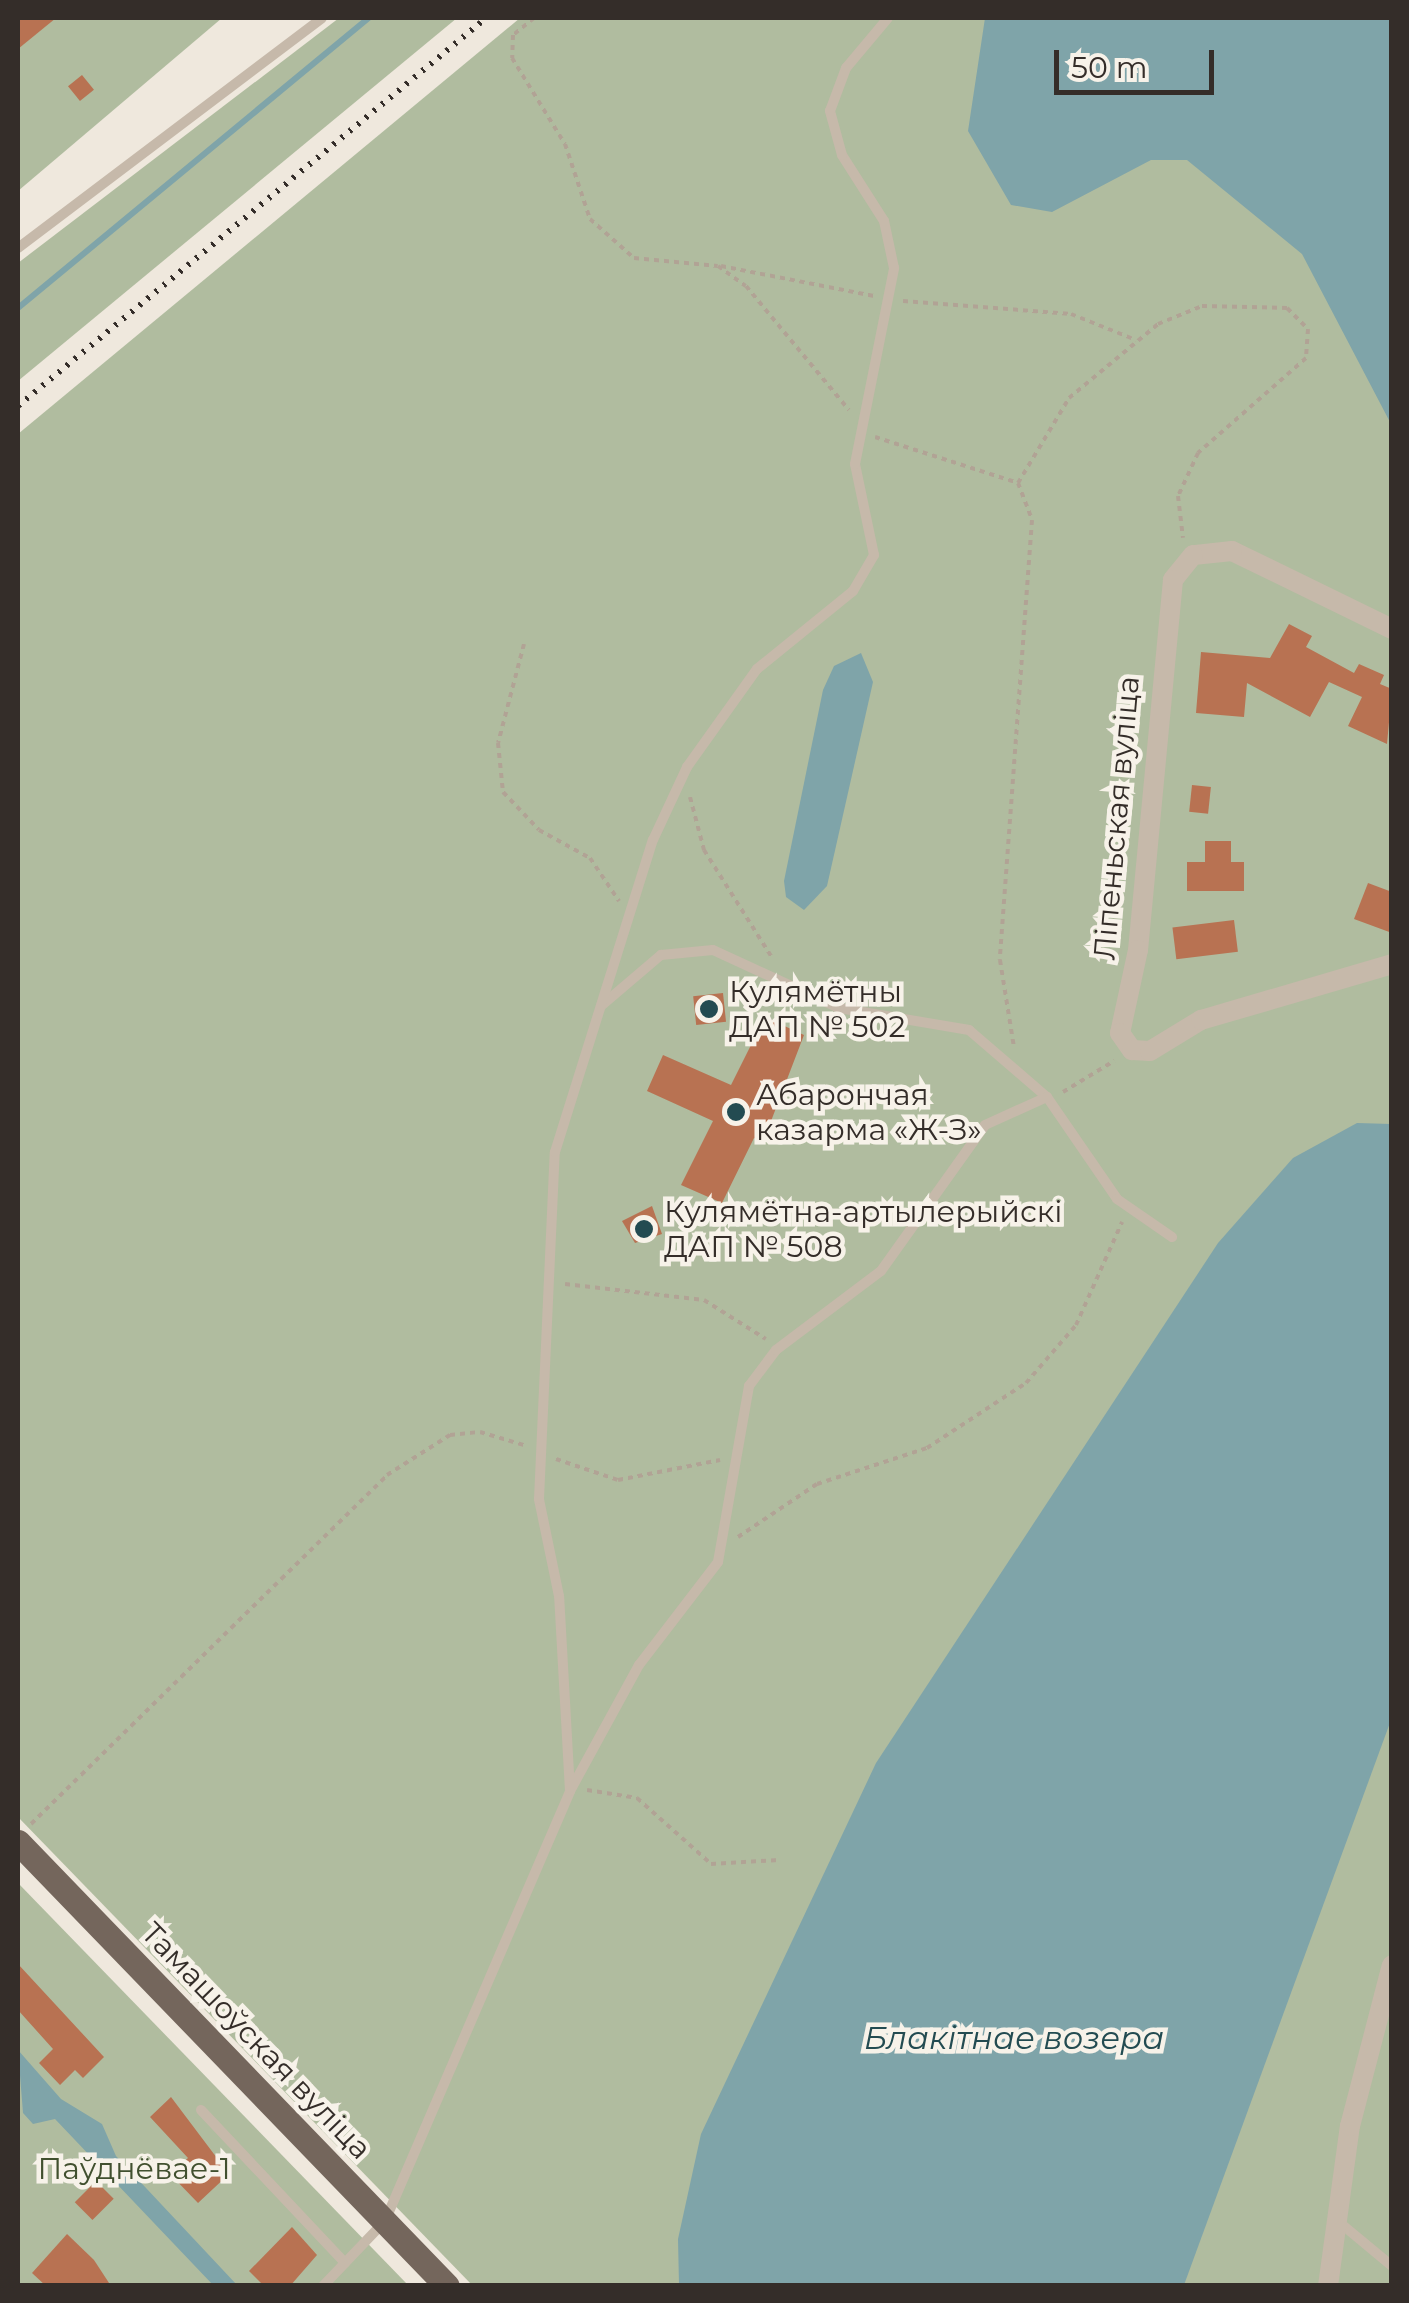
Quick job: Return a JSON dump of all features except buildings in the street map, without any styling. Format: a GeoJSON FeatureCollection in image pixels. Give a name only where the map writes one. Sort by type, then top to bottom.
{"type":"FeatureCollection","features":[{"type":"Feature","properties":{"kind":"main road","name":"Тамашоўская вуліца"},"geometry":{"type":"LineString","coordinates":[[20,1836],[446,2286]]}},
{"type":"Feature","properties":{"kind":"street"},"geometry":{"type":"LineString","coordinates":[[1193,555],[1212,549],[1255,559],[1392,629]]}},
{"type":"Feature","properties":{"kind":"street","name":"Ліпеньская вуліца"},"geometry":{"type":"LineString","coordinates":[[1128,1046],[1120,1023],[1138,950],[1166,614],[1172,580],[1193,555]]}},
{"type":"Feature","properties":{"kind":"street"},"geometry":{"type":"LineString","coordinates":[[1128,1046],[1150,1051],[1201,1020],[1392,964]]}},
{"type":"Feature","properties":{"kind":"street"},"geometry":{"type":"LineString","coordinates":[[1328,2286],[1350,2126],[1392,1966]]}},
{"type":"Feature","properties":{"kind":"lane"},"geometry":{"type":"LineString","coordinates":[[18,248],[322,18]]}},
{"type":"Feature","properties":{"kind":"lane"},"geometry":{"type":"LineString","coordinates":[[570,1791],[541,1452],[545,1282],[554,1152],[621,935],[687,767],[757,669],[867,574],[876,536],[855,464],[890,299],[891,242],[837,144],[830,111],[846,68],[888,18]]}},
{"type":"Feature","properties":{"kind":"lane"},"geometry":{"type":"LineString","coordinates":[[596,1012],[662,954],[713,950],[870,1017],[968,1030],[1022,1070],[1047,1097],[1127,1208],[1172,1237]]}},
{"type":"Feature","properties":{"kind":"lane"},"geometry":{"type":"LineString","coordinates":[[323,2286],[385,2220],[570,1791],[639,1666],[707,1581],[724,1542],[734,1456],[749,1386],[776,1350],[881,1271],[985,1125],[1047,1097]]}},
{"type":"Feature","properties":{"kind":"lane"},"geometry":{"type":"LineString","coordinates":[[201,2110],[345,2263]]}},
{"type":"Feature","properties":{"kind":"lane"},"geometry":{"type":"LineString","coordinates":[[1338,2220],[1392,2266]]}},
{"type":"Feature","properties":{"kind":"path"},"geometry":{"type":"LineString","coordinates":[[534,18],[513,34],[512,58],[565,144],[590,219],[634,258],[718,266],[890,299],[1071,314],[1136,340]]}},
{"type":"Feature","properties":{"kind":"path"},"geometry":{"type":"LineString","coordinates":[[718,266],[776,315],[862,432],[1018,483]]}},
{"type":"Feature","properties":{"kind":"path"},"geometry":{"type":"LineString","coordinates":[[1022,1070],[1000,960],[1032,520],[1018,483],[1053,417],[1136,340],[1202,306],[1286,308],[1308,330],[1297,369],[1236,412],[1185,474],[1177,517],[1193,555]]}},
{"type":"Feature","properties":{"kind":"path"},"geometry":{"type":"LineString","coordinates":[[524,644],[496,770],[518,813],[606,876],[621,935]]}},
{"type":"Feature","properties":{"kind":"path"},"geometry":{"type":"LineString","coordinates":[[687,767],[704,850],[766,938],[771,974]]}},
{"type":"Feature","properties":{"kind":"path"},"geometry":{"type":"LineString","coordinates":[[1047,1097],[1087,1083],[1128,1046]]}},
{"type":"Feature","properties":{"kind":"path"},"geometry":{"type":"LineString","coordinates":[[724,1542],[834,1476],[926,1448],[1026,1383],[1076,1325],[1127,1208]]}},
{"type":"Feature","properties":{"kind":"path"},"geometry":{"type":"LineString","coordinates":[[545,1282],[704,1300],[748,1321],[776,1350]]}},
{"type":"Feature","properties":{"kind":"path"},"geometry":{"type":"LineString","coordinates":[[20,1836],[319,1536],[420,1450],[480,1432],[618,1480],[734,1456]]}},
{"type":"Feature","properties":{"kind":"path"},"geometry":{"type":"LineString","coordinates":[[570,1791],[637,1798],[711,1864],[779,1860]]}},
{"type":"Feature","properties":{"kind":"green space"},"geometry":{"type":"Polygon","coordinates":[[[18,18],[222,18],[18,191],[18,18]]]}},
{"type":"Feature","properties":{"kind":"green space"},"geometry":{"type":"Polygon","coordinates":[[[339,18],[457,18],[18,381],[18,263],[339,18]]]}},
{"type":"Feature","properties":{"kind":"green space"},"geometry":{"type":"Polygon","coordinates":[[[520,18],[1391,18],[1391,2285],[472,2285],[18,1817],[18,434],[520,18]]]}},
{"type":"Feature","properties":{"kind":"green space","name":"Паўднёвае-1"},"geometry":{"type":"Polygon","coordinates":[[[18,1883],[408,2285],[18,2285],[18,1883]]]}},
{"type":"Feature","properties":{"kind":"water"},"geometry":{"type":"Polygon","coordinates":[[[985,18],[1391,18],[1391,424],[1302,254],[1187,160],[1151,160],[1052,212],[1011,205],[968,131],[985,18]]]}},
{"type":"Feature","properties":{"kind":"water"},"geometry":{"type":"Polygon","coordinates":[[[861,653],[873,682],[827,886],[804,910],[786,897],[784,881],[823,690],[834,666],[861,653]]]}},
{"type":"Feature","properties":{"kind":"water","name":"Блакітнае возера"},"geometry":{"type":"Polygon","coordinates":[[[1357,1123],[1391,1124],[1391,1720],[1184,2285],[679,2285],[678,2239],[701,2134],[876,1763],[1218,1243],[1293,1158],[1357,1123]]]}},
{"type":"Feature","properties":{"kind":"water"},"geometry":{"type":"Polygon","coordinates":[[[18,2050],[61,2099],[102,2124],[116,2156],[237,2285],[213,2285],[55,2119],[33,2124],[23,2113],[18,2050]]]}},
{"type":"Feature","properties":{"kind":"waterway"},"geometry":{"type":"LineString","coordinates":[[18,308],[369,18]]}},
{"type":"Feature","properties":{"kind":"railway"},"geometry":{"type":"LineString","coordinates":[[18,406],[486,18]]}},
{"type":"Feature","properties":{"kind":"place","name":"Кулямётны ДАП № 502"},"geometry":{"type":"Point","coordinates":[709,1009]}},
{"type":"Feature","properties":{"kind":"place","name":"Абарончая казарма «Ж-З»"},"geometry":{"type":"Point","coordinates":[736,1112]}},
{"type":"Feature","properties":{"kind":"place","name":"Кулямётна-артылерыйскі ДАП № 508"},"geometry":{"type":"Point","coordinates":[644,1229]}}]}
